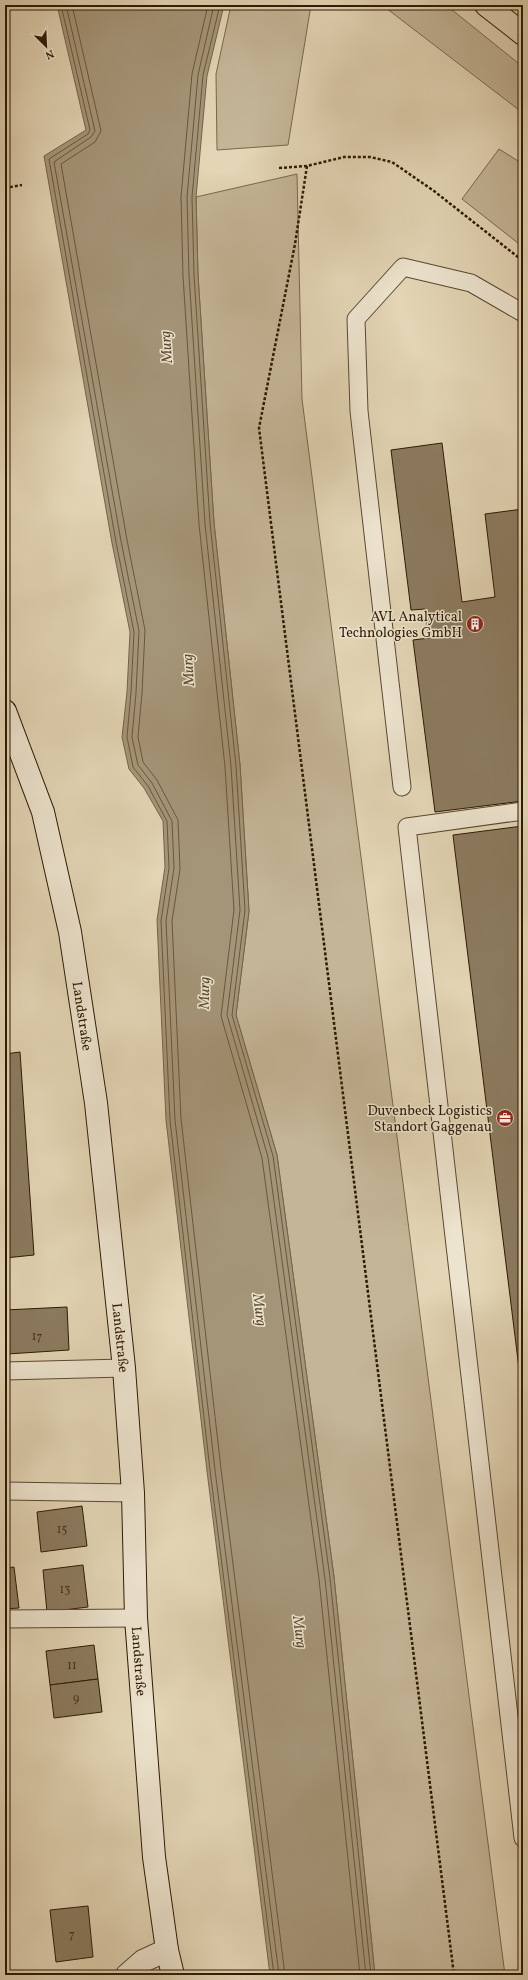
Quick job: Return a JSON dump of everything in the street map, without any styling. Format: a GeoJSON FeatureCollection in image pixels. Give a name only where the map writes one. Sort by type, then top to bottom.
{"type":"FeatureCollection","features":[{"type":"Feature","properties":{"kind":"main road"},"geometry":{"type":"LineString","coordinates":[[486,5],[523,34]]}},
{"type":"Feature","properties":{"kind":"street","name":"Landstraße"},"geometry":{"type":"LineString","coordinates":[[5,711],[43,812],[70,932],[96,1103],[124,1368],[133,1493],[136,1618],[154,1857],[173,1975]]}},
{"type":"Feature","properties":{"kind":"street"},"geometry":{"type":"LineString","coordinates":[[127,1975],[143,1961],[168,1950]]}},
{"type":"Feature","properties":{"kind":"lane"},"geometry":{"type":"LineString","coordinates":[[402,787],[359,411],[356,319],[403,267],[471,283],[523,313]]}},
{"type":"Feature","properties":{"kind":"lane"},"geometry":{"type":"LineString","coordinates":[[523,811],[407,826],[523,1838]]}},
{"type":"Feature","properties":{"kind":"lane"},"geometry":{"type":"LineString","coordinates":[[5,1371],[124,1368]]}},
{"type":"Feature","properties":{"kind":"lane"},"geometry":{"type":"LineString","coordinates":[[5,1491],[133,1493]]}},
{"type":"Feature","properties":{"kind":"lane"},"geometry":{"type":"LineString","coordinates":[[5,1619],[136,1618]]}},
{"type":"Feature","properties":{"kind":"path"},"geometry":{"type":"LineString","coordinates":[[279,168],[307,166],[344,157],[370,157],[392,162],[434,191],[523,261]]}},
{"type":"Feature","properties":{"kind":"path"},"geometry":{"type":"LineString","coordinates":[[307,166],[295,244],[259,428],[454,1975]]}},
{"type":"Feature","properties":{"kind":"path"},"geometry":{"type":"LineString","coordinates":[[5,188],[22,185]]}},
{"type":"Feature","properties":{"kind":"shaded area"},"geometry":{"type":"Polygon","coordinates":[[[231,5],[311,5],[288,145],[217,150],[216,74],[231,5]]]}},
{"type":"Feature","properties":{"kind":"shaded area"},"geometry":{"type":"Polygon","coordinates":[[[382,5],[446,5],[523,67],[523,113],[382,5]]]}},
{"type":"Feature","properties":{"kind":"shaded area"},"geometry":{"type":"Polygon","coordinates":[[[499,149],[523,164],[523,247],[462,199],[499,149]]]}},
{"type":"Feature","properties":{"kind":"shaded area"},"geometry":{"type":"Polygon","coordinates":[[[297,174],[302,399],[505,1975],[375,1975],[334,1577],[277,1155],[236,1015],[249,911],[240,765],[214,523],[198,275],[196,197],[297,174]]]}},
{"type":"Feature","properties":{"kind":"water","name":"Murg"},"geometry":{"type":"Polygon","coordinates":[[[57,5],[224,5],[207,76],[196,197],[198,275],[214,523],[240,765],[249,911],[236,1015],[277,1155],[334,1577],[375,1975],[270,1975],[207,1471],[166,1120],[157,920],[165,867],[163,821],[144,788],[129,769],[122,737],[127,692],[130,632],[112,543],[44,156],[86,130],[57,5]]]}},
{"type":"Feature","properties":{"kind":"building","name":"AVL Analytical Technologies GmbH"},"geometry":{"type":"Polygon","coordinates":[[[442,443],[462,602],[495,597],[485,514],[523,509],[523,801],[435,812],[413,640],[429,638],[425,609],[411,610],[391,450],[442,443]]]}},
{"type":"Feature","properties":{"kind":"building","name":"Duvenbeck Logistics Standort Gaggenau"},"geometry":{"type":"Polygon","coordinates":[[[523,826],[523,1401],[453,835],[523,826]]]}},
{"type":"Feature","properties":{"kind":"building"},"geometry":{"type":"Polygon","coordinates":[[[20,1052],[34,1255],[5,1258],[5,1054],[20,1052]]]}},
{"type":"Feature","properties":{"kind":"building"},"geometry":{"type":"Polygon","coordinates":[[[67,1307],[69,1350],[7,1354],[5,1310],[67,1307]]]}},
{"type":"Feature","properties":{"kind":"building"},"geometry":{"type":"Polygon","coordinates":[[[82,1506],[87,1546],[41,1552],[37,1512],[82,1506]]]}},
{"type":"Feature","properties":{"kind":"building"},"geometry":{"type":"Polygon","coordinates":[[[6,1523],[8,1555],[5,1555],[6,1523]]]}},
{"type":"Feature","properties":{"kind":"building"},"geometry":{"type":"Polygon","coordinates":[[[83,1565],[88,1607],[47,1612],[43,1570],[83,1565]]]}},
{"type":"Feature","properties":{"kind":"building"},"geometry":{"type":"Polygon","coordinates":[[[14,1567],[19,1608],[5,1609],[5,1568],[14,1567]]]}},
{"type":"Feature","properties":{"kind":"building"},"geometry":{"type":"Polygon","coordinates":[[[94,1645],[98,1679],[50,1685],[46,1651],[94,1645]]]}},
{"type":"Feature","properties":{"kind":"building"},"geometry":{"type":"Polygon","coordinates":[[[5,1674],[9,1710],[5,1710],[5,1674]]]}},
{"type":"Feature","properties":{"kind":"building"},"geometry":{"type":"Polygon","coordinates":[[[98,1679],[102,1712],[54,1718],[50,1685],[98,1679]]]}},
{"type":"Feature","properties":{"kind":"building"},"geometry":{"type":"Polygon","coordinates":[[[88,1906],[93,1957],[56,1962],[50,1910],[88,1906]]]}},
{"type":"Feature","properties":{"kind":"place","name":"AVL Analytical Technologies GmbH"},"geometry":{"type":"Point","coordinates":[475,624]}},
{"type":"Feature","properties":{"kind":"place","name":"Duvenbeck Logistics Standort Gaggenau"},"geometry":{"type":"Point","coordinates":[505,1118]}}]}
